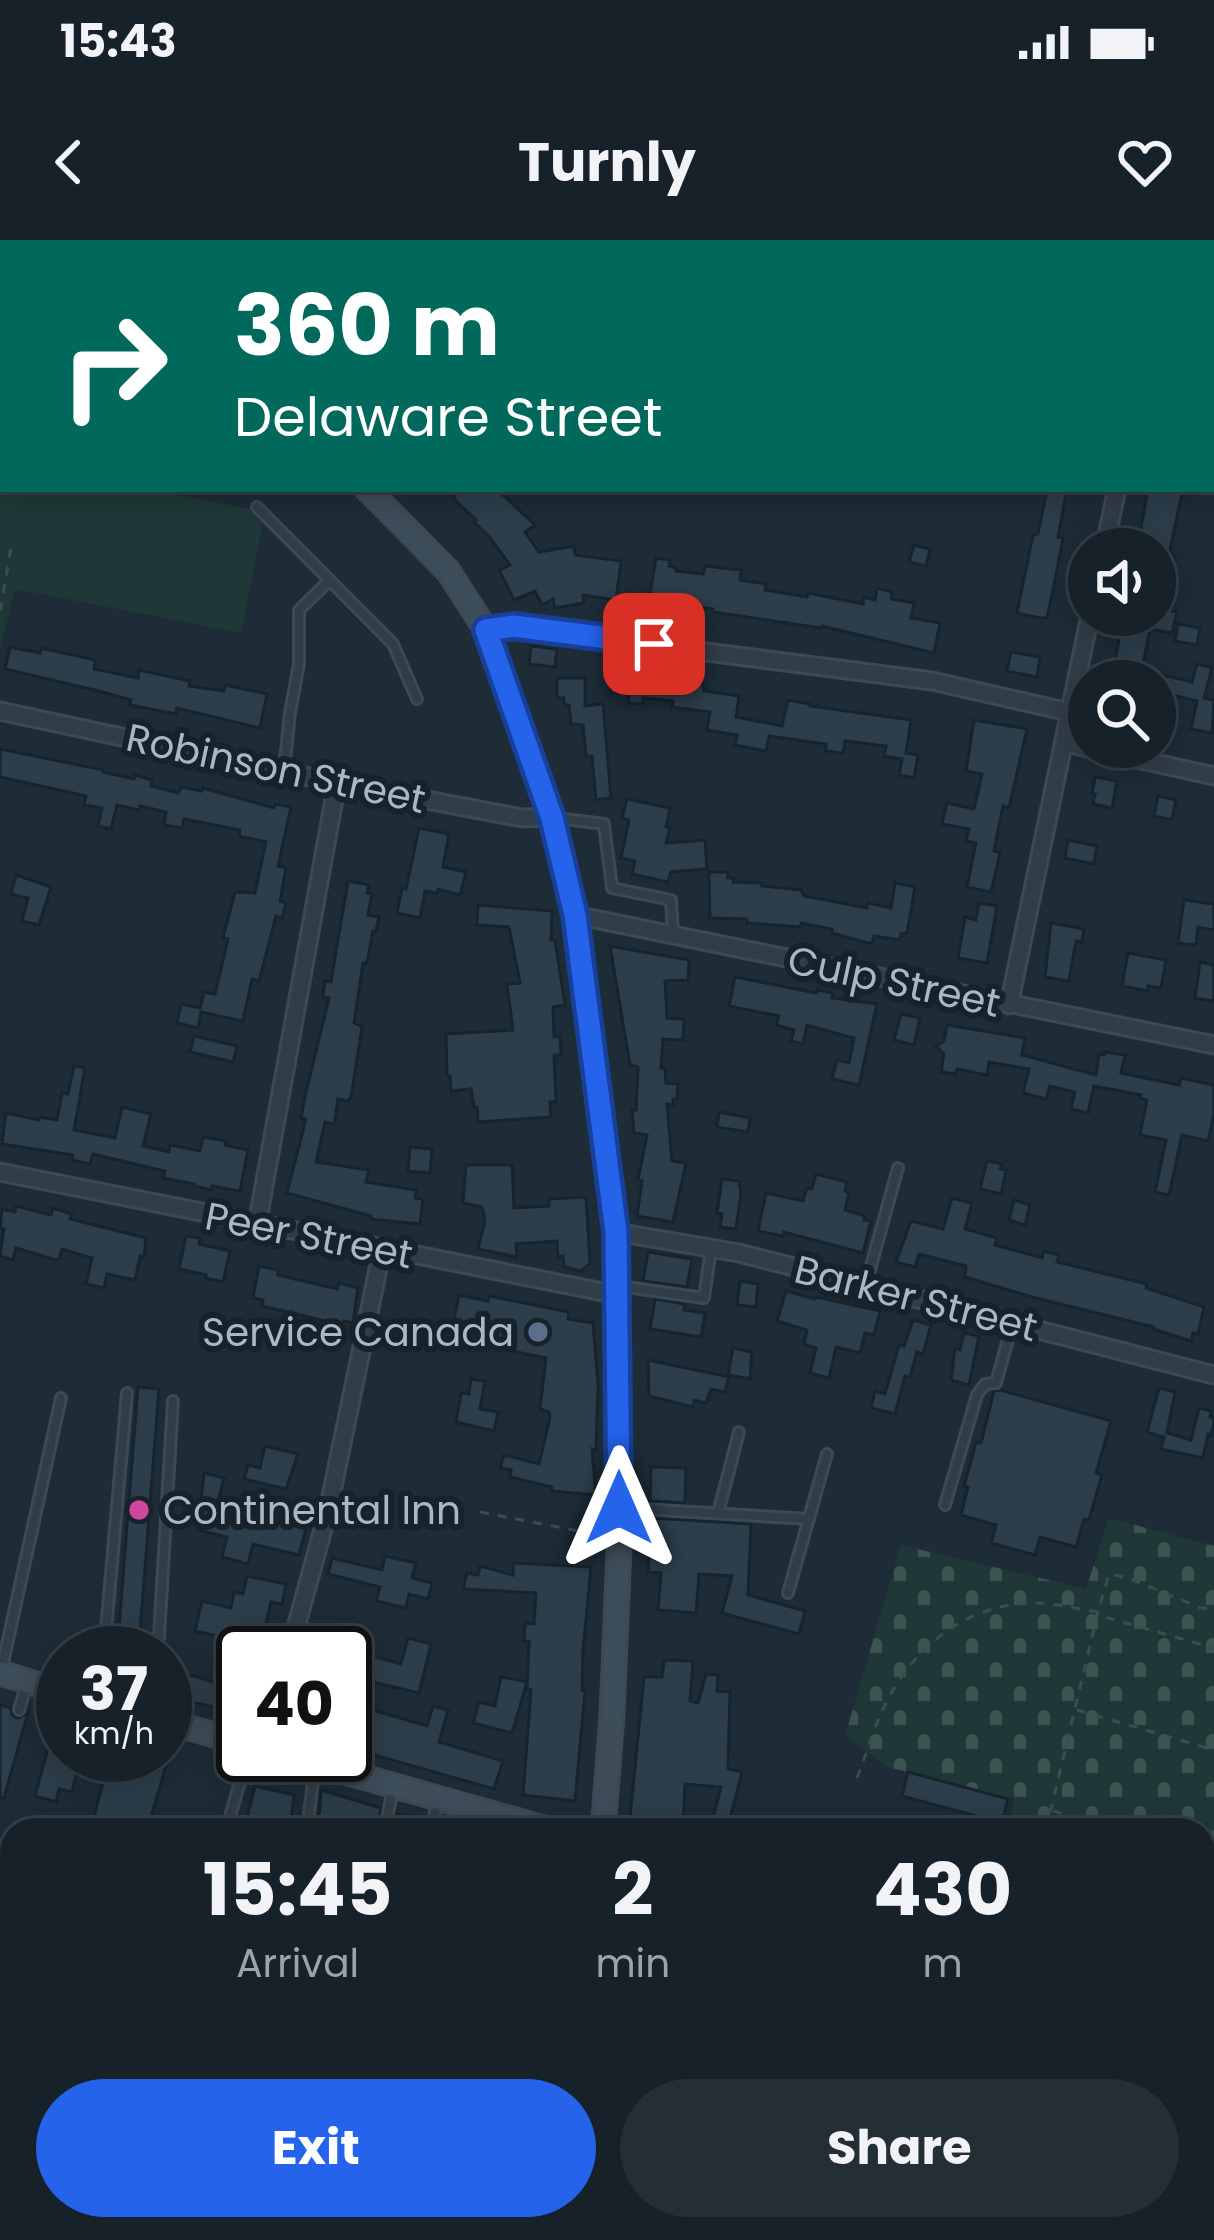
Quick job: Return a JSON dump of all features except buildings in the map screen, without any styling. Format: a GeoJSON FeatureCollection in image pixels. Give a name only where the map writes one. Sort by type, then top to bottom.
{"type":"FeatureCollection","features":[{"type":"Feature","properties":{"kind":"street"},"geometry":{"type":"LineString","coordinates":[[370,492],[448,571],[486,630],[552,818],[575,915],[616,1232],[618,1290],[619,1549],[604,1818]]}},
{"type":"Feature","properties":{"kind":"street"},"geometry":{"type":"LineString","coordinates":[[1109,528],[1116,492]]}},
{"type":"Feature","properties":{"kind":"street"},"geometry":{"type":"LineString","coordinates":[[486,630],[514,626],[932,681],[1068,712]]}},
{"type":"Feature","properties":{"kind":"street","name":"Robinson Street"},"geometry":{"type":"LineString","coordinates":[[0,711],[337,783],[521,818],[552,818]]}},
{"type":"Feature","properties":{"kind":"street"},"geometry":{"type":"LineString","coordinates":[[1009,1005],[1068,720]]}},
{"type":"Feature","properties":{"kind":"street"},"geometry":{"type":"LineString","coordinates":[[1065,742],[1214,776]]}},
{"type":"Feature","properties":{"kind":"street"},"geometry":{"type":"LineString","coordinates":[[257,1225],[337,783]]}},
{"type":"Feature","properties":{"kind":"street","name":"Culp Street"},"geometry":{"type":"LineString","coordinates":[[575,915],[1214,1046]]}},
{"type":"Feature","properties":{"kind":"street","name":"Peer Street"},"geometry":{"type":"LineString","coordinates":[[0,1172],[382,1250],[618,1290]]}},
{"type":"Feature","properties":{"kind":"street","name":"Barker Street"},"geometry":{"type":"LineString","coordinates":[[616,1232],[711,1248],[1214,1375]]}},
{"type":"Feature","properties":{"kind":"street"},"geometry":{"type":"LineString","coordinates":[[297,1626],[326,1519],[382,1250]]}},
{"type":"Feature","properties":{"kind":"street"},"geometry":{"type":"LineString","coordinates":[[0,1674],[36,1684]]}},
{"type":"Feature","properties":{"kind":"street"},"geometry":{"type":"LineString","coordinates":[[372,1780],[508,1818]]}},
{"type":"Feature","properties":{"kind":"lane"},"geometry":{"type":"LineString","coordinates":[[256,507],[392,644],[417,699]]}},
{"type":"Feature","properties":{"kind":"lane"},"geometry":{"type":"LineString","coordinates":[[284,771],[299,664],[299,610],[329,581]]}},
{"type":"Feature","properties":{"kind":"lane"},"geometry":{"type":"LineString","coordinates":[[552,818],[604,824],[612,888],[671,900],[674,936]]}},
{"type":"Feature","properties":{"kind":"lane"},"geometry":{"type":"LineString","coordinates":[[866,1286],[898,1168]]}},
{"type":"Feature","properties":{"kind":"lane"},"geometry":{"type":"LineString","coordinates":[[618,1290],[704,1298],[711,1248]]}},
{"type":"Feature","properties":{"kind":"lane"},"geometry":{"type":"LineString","coordinates":[[945,1505],[977,1395],[985,1384],[996,1383],[1012,1323]]}},
{"type":"Feature","properties":{"kind":"lane"},"geometry":{"type":"LineString","coordinates":[[106,1626],[127,1393]]}},
{"type":"Feature","properties":{"kind":"lane"},"geometry":{"type":"LineString","coordinates":[[0,1674],[61,1398]]}},
{"type":"Feature","properties":{"kind":"lane"},"geometry":{"type":"LineString","coordinates":[[160,1626],[173,1401]]}},
{"type":"Feature","properties":{"kind":"lane"},"geometry":{"type":"LineString","coordinates":[[718,1514],[739,1432]]}},
{"type":"Feature","properties":{"kind":"lane"},"geometry":{"type":"LineString","coordinates":[[788,1593],[827,1454]]}},
{"type":"Feature","properties":{"kind":"lane"},"geometry":{"type":"LineString","coordinates":[[619,1508],[809,1519]]}},
{"type":"Feature","properties":{"kind":"lane"},"geometry":{"type":"LineString","coordinates":[[19,1710],[27,1681]]}},
{"type":"Feature","properties":{"kind":"lane"},"geometry":{"type":"LineString","coordinates":[[230,1818],[240,1782]]}},
{"type":"Feature","properties":{"kind":"lane"},"geometry":{"type":"LineString","coordinates":[[308,1818],[313,1782]]}},
{"type":"Feature","properties":{"kind":"lane"},"geometry":{"type":"LineString","coordinates":[[387,1818],[393,1786]]}},
{"type":"Feature","properties":{"kind":"lane"},"geometry":{"type":"LineString","coordinates":[[434,1818],[437,1798]]}},
{"type":"Feature","properties":{"kind":"path"},"geometry":{"type":"LineString","coordinates":[[0,611],[12,542]]}},
{"type":"Feature","properties":{"kind":"path"},"geometry":{"type":"LineString","coordinates":[[480,1512],[590,1532],[590,1549],[619,1549]]}},
{"type":"Feature","properties":{"kind":"path"},"geometry":{"type":"LineString","coordinates":[[1049,1818],[1109,1574],[1214,1610]]}},
{"type":"Feature","properties":{"kind":"path"},"geometry":{"type":"LineString","coordinates":[[857,1778],[884,1707],[913,1661],[948,1628],[986,1610],[1034,1603],[1098,1612],[1214,1648]]}},
{"type":"Feature","properties":{"kind":"path"},"geometry":{"type":"LineString","coordinates":[[1075,1709],[1214,1750]]}},
{"type":"Feature","properties":{"kind":"path"},"geometry":{"type":"LineString","coordinates":[[1051,1810],[1079,1818]]}},
{"type":"Feature","properties":{"kind":"green space"},"geometry":{"type":"Polygon","coordinates":[[[0,492],[162,492],[265,512],[241,633],[15,589],[0,650],[0,492]]]}},
{"type":"Feature","properties":{"kind":"green space"},"geometry":{"type":"Polygon","coordinates":[[[1109,1518],[1214,1546],[1214,1818],[1010,1818],[1015,1799],[888,1767],[845,1736],[901,1545],[1086,1589],[1109,1518]]]}},
{"type":"Feature","properties":{"kind":"place","name":"Service Canada"},"geometry":{"type":"Point","coordinates":[538,1332]}},
{"type":"Feature","properties":{"kind":"place","name":"Continental Inn"},"geometry":{"type":"Point","coordinates":[139,1510]}},
{"type":"Feature","properties":{"kind":"route"},"geometry":{"type":"LineString","coordinates":[[619,1508],[616,1232],[575,915],[552,818],[486,630],[514,626],[654,644]]}}]}
